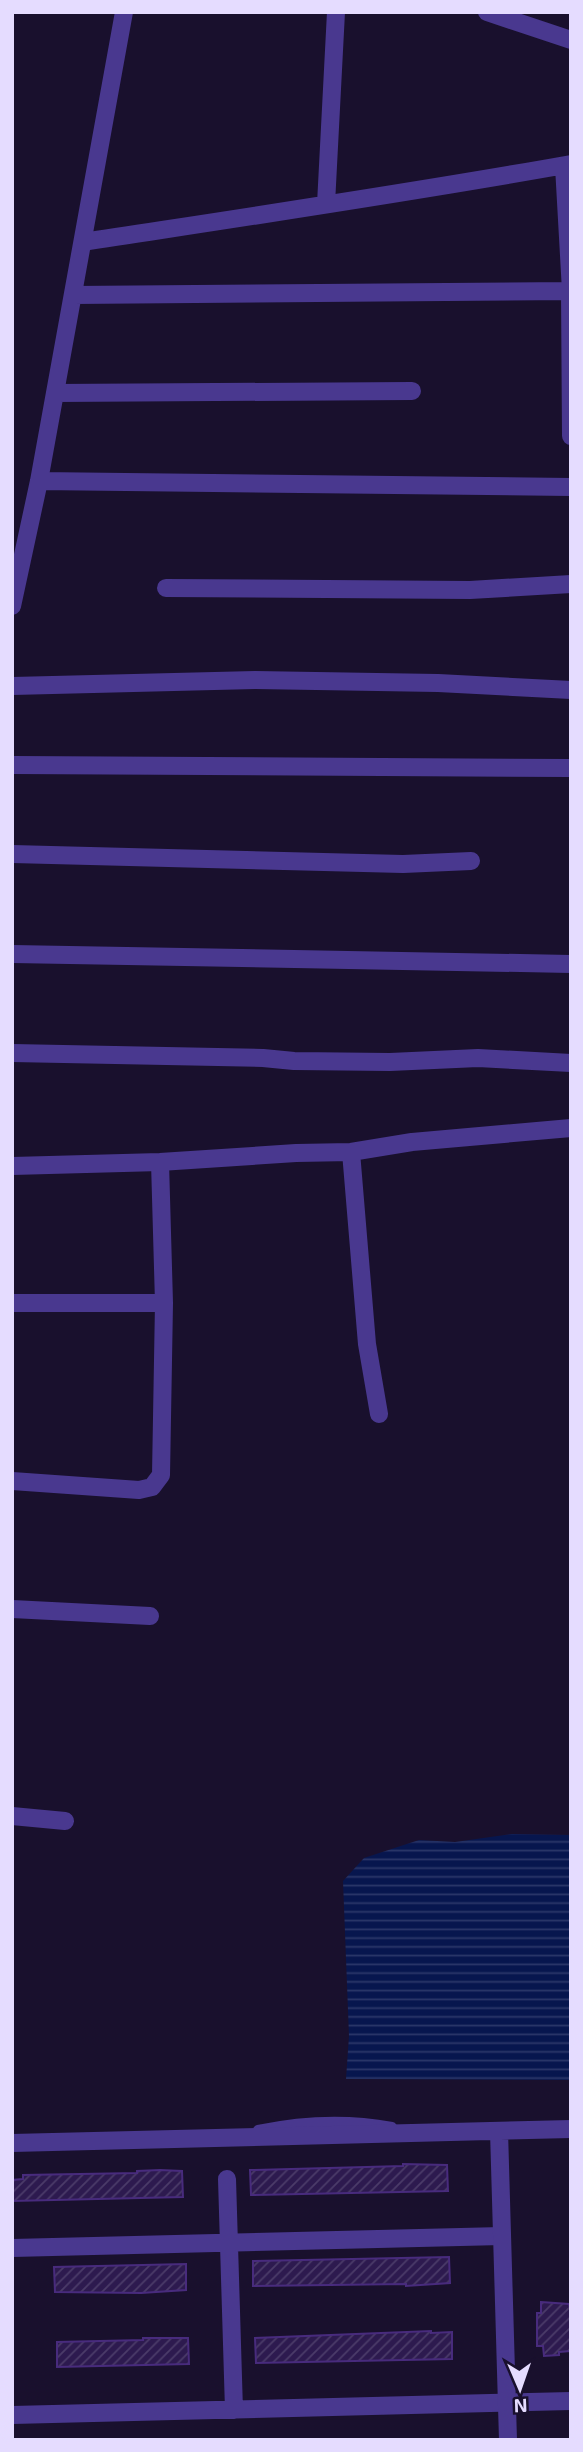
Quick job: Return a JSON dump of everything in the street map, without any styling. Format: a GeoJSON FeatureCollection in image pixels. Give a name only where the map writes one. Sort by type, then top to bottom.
{"type":"FeatureCollection","features":[{"type":"Feature","properties":{"kind":"street"},"geometry":{"type":"LineString","coordinates":[[12,606],[39,481],[124,12]]}},
{"type":"Feature","properties":{"kind":"street"},"geometry":{"type":"LineString","coordinates":[[326,204],[336,12]]}},
{"type":"Feature","properties":{"kind":"street"},"geometry":{"type":"LineString","coordinates":[[487,12],[571,40]]}},
{"type":"Feature","properties":{"kind":"street"},"geometry":{"type":"LineString","coordinates":[[83,242],[567,165],[571,436]]}},
{"type":"Feature","properties":{"kind":"street"},"geometry":{"type":"LineString","coordinates":[[73,295],[570,291]]}},
{"type":"Feature","properties":{"kind":"street"},"geometry":{"type":"LineString","coordinates":[[55,393],[412,390]]}},
{"type":"Feature","properties":{"kind":"street"},"geometry":{"type":"LineString","coordinates":[[39,481],[571,487]]}},
{"type":"Feature","properties":{"kind":"street"},"geometry":{"type":"LineString","coordinates":[[166,588],[470,590],[571,584]]}},
{"type":"Feature","properties":{"kind":"street"},"geometry":{"type":"LineString","coordinates":[[12,686],[255,680],[438,683],[571,690]]}},
{"type":"Feature","properties":{"kind":"street"},"geometry":{"type":"LineString","coordinates":[[12,765],[571,768]]}},
{"type":"Feature","properties":{"kind":"street"},"geometry":{"type":"LineString","coordinates":[[12,854],[402,864],[471,861]]}},
{"type":"Feature","properties":{"kind":"street"},"geometry":{"type":"LineString","coordinates":[[12,954],[571,964]]}},
{"type":"Feature","properties":{"kind":"street"},"geometry":{"type":"LineString","coordinates":[[12,1053],[263,1058],[294,1061],[390,1062],[478,1058],[571,1063]]}},
{"type":"Feature","properties":{"kind":"street"},"geometry":{"type":"LineString","coordinates":[[12,1166],[160,1162],[351,1152],[412,1142],[570,1125]]}},
{"type":"Feature","properties":{"kind":"street"},"geometry":{"type":"LineString","coordinates":[[351,1152],[367,1344],[380,1414]]}},
{"type":"Feature","properties":{"kind":"street"},"geometry":{"type":"LineString","coordinates":[[12,1481],[139,1490],[152,1487],[161,1475],[164,1303],[160,1162]]}},
{"type":"Feature","properties":{"kind":"street"},"geometry":{"type":"LineString","coordinates":[[12,1303],[164,1303]]}},
{"type":"Feature","properties":{"kind":"street"},"geometry":{"type":"LineString","coordinates":[[12,1609],[149,1616]]}},
{"type":"Feature","properties":{"kind":"street"},"geometry":{"type":"LineString","coordinates":[[12,1816],[65,1821]]}},
{"type":"Feature","properties":{"kind":"street"},"geometry":{"type":"LineString","coordinates":[[12,2143],[571,2129]]}},
{"type":"Feature","properties":{"kind":"street"},"geometry":{"type":"LineString","coordinates":[[499,2131],[508,2440]]}},
{"type":"Feature","properties":{"kind":"street"},"geometry":{"type":"LineString","coordinates":[[227,2179],[234,2410]]}},
{"type":"Feature","properties":{"kind":"street"},"geometry":{"type":"LineString","coordinates":[[12,2248],[502,2236]]}},
{"type":"Feature","properties":{"kind":"street"},"geometry":{"type":"LineString","coordinates":[[12,2415],[571,2401]]}},
{"type":"Feature","properties":{"kind":"shaded area"},"geometry":{"type":"Polygon","coordinates":[[[512,1834],[571,1835],[571,2080],[346,2079],[349,2036],[343,1881],[364,1858],[419,1840],[455,1842],[512,1834]]]}},
{"type":"Feature","properties":{"kind":"building"},"geometry":{"type":"Polygon","coordinates":[[[403,2164],[447,2165],[448,2191],[251,2195],[250,2170],[403,2164]]]}},
{"type":"Feature","properties":{"kind":"building"},"geometry":{"type":"Polygon","coordinates":[[[182,2171],[183,2197],[12,2201],[12,2180],[23,2179],[23,2175],[137,2173],[182,2171]]]}},
{"type":"Feature","properties":{"kind":"building"},"geometry":{"type":"Polygon","coordinates":[[[449,2257],[450,2283],[406,2286],[253,2286],[253,2261],[449,2257]]]}},
{"type":"Feature","properties":{"kind":"building"},"geometry":{"type":"Polygon","coordinates":[[[186,2264],[186,2290],[141,2293],[55,2292],[54,2267],[186,2264]]]}},
{"type":"Feature","properties":{"kind":"building"},"geometry":{"type":"Polygon","coordinates":[[[541,2302],[569,2304],[570,2351],[544,2356],[543,2346],[537,2346],[537,2313],[541,2313],[541,2302]]]}},
{"type":"Feature","properties":{"kind":"building"},"geometry":{"type":"Polygon","coordinates":[[[452,2332],[452,2359],[256,2363],[255,2338],[452,2332]]]}},
{"type":"Feature","properties":{"kind":"building"},"geometry":{"type":"Polygon","coordinates":[[[188,2338],[189,2364],[57,2367],[57,2342],[188,2338]]]}}]}
